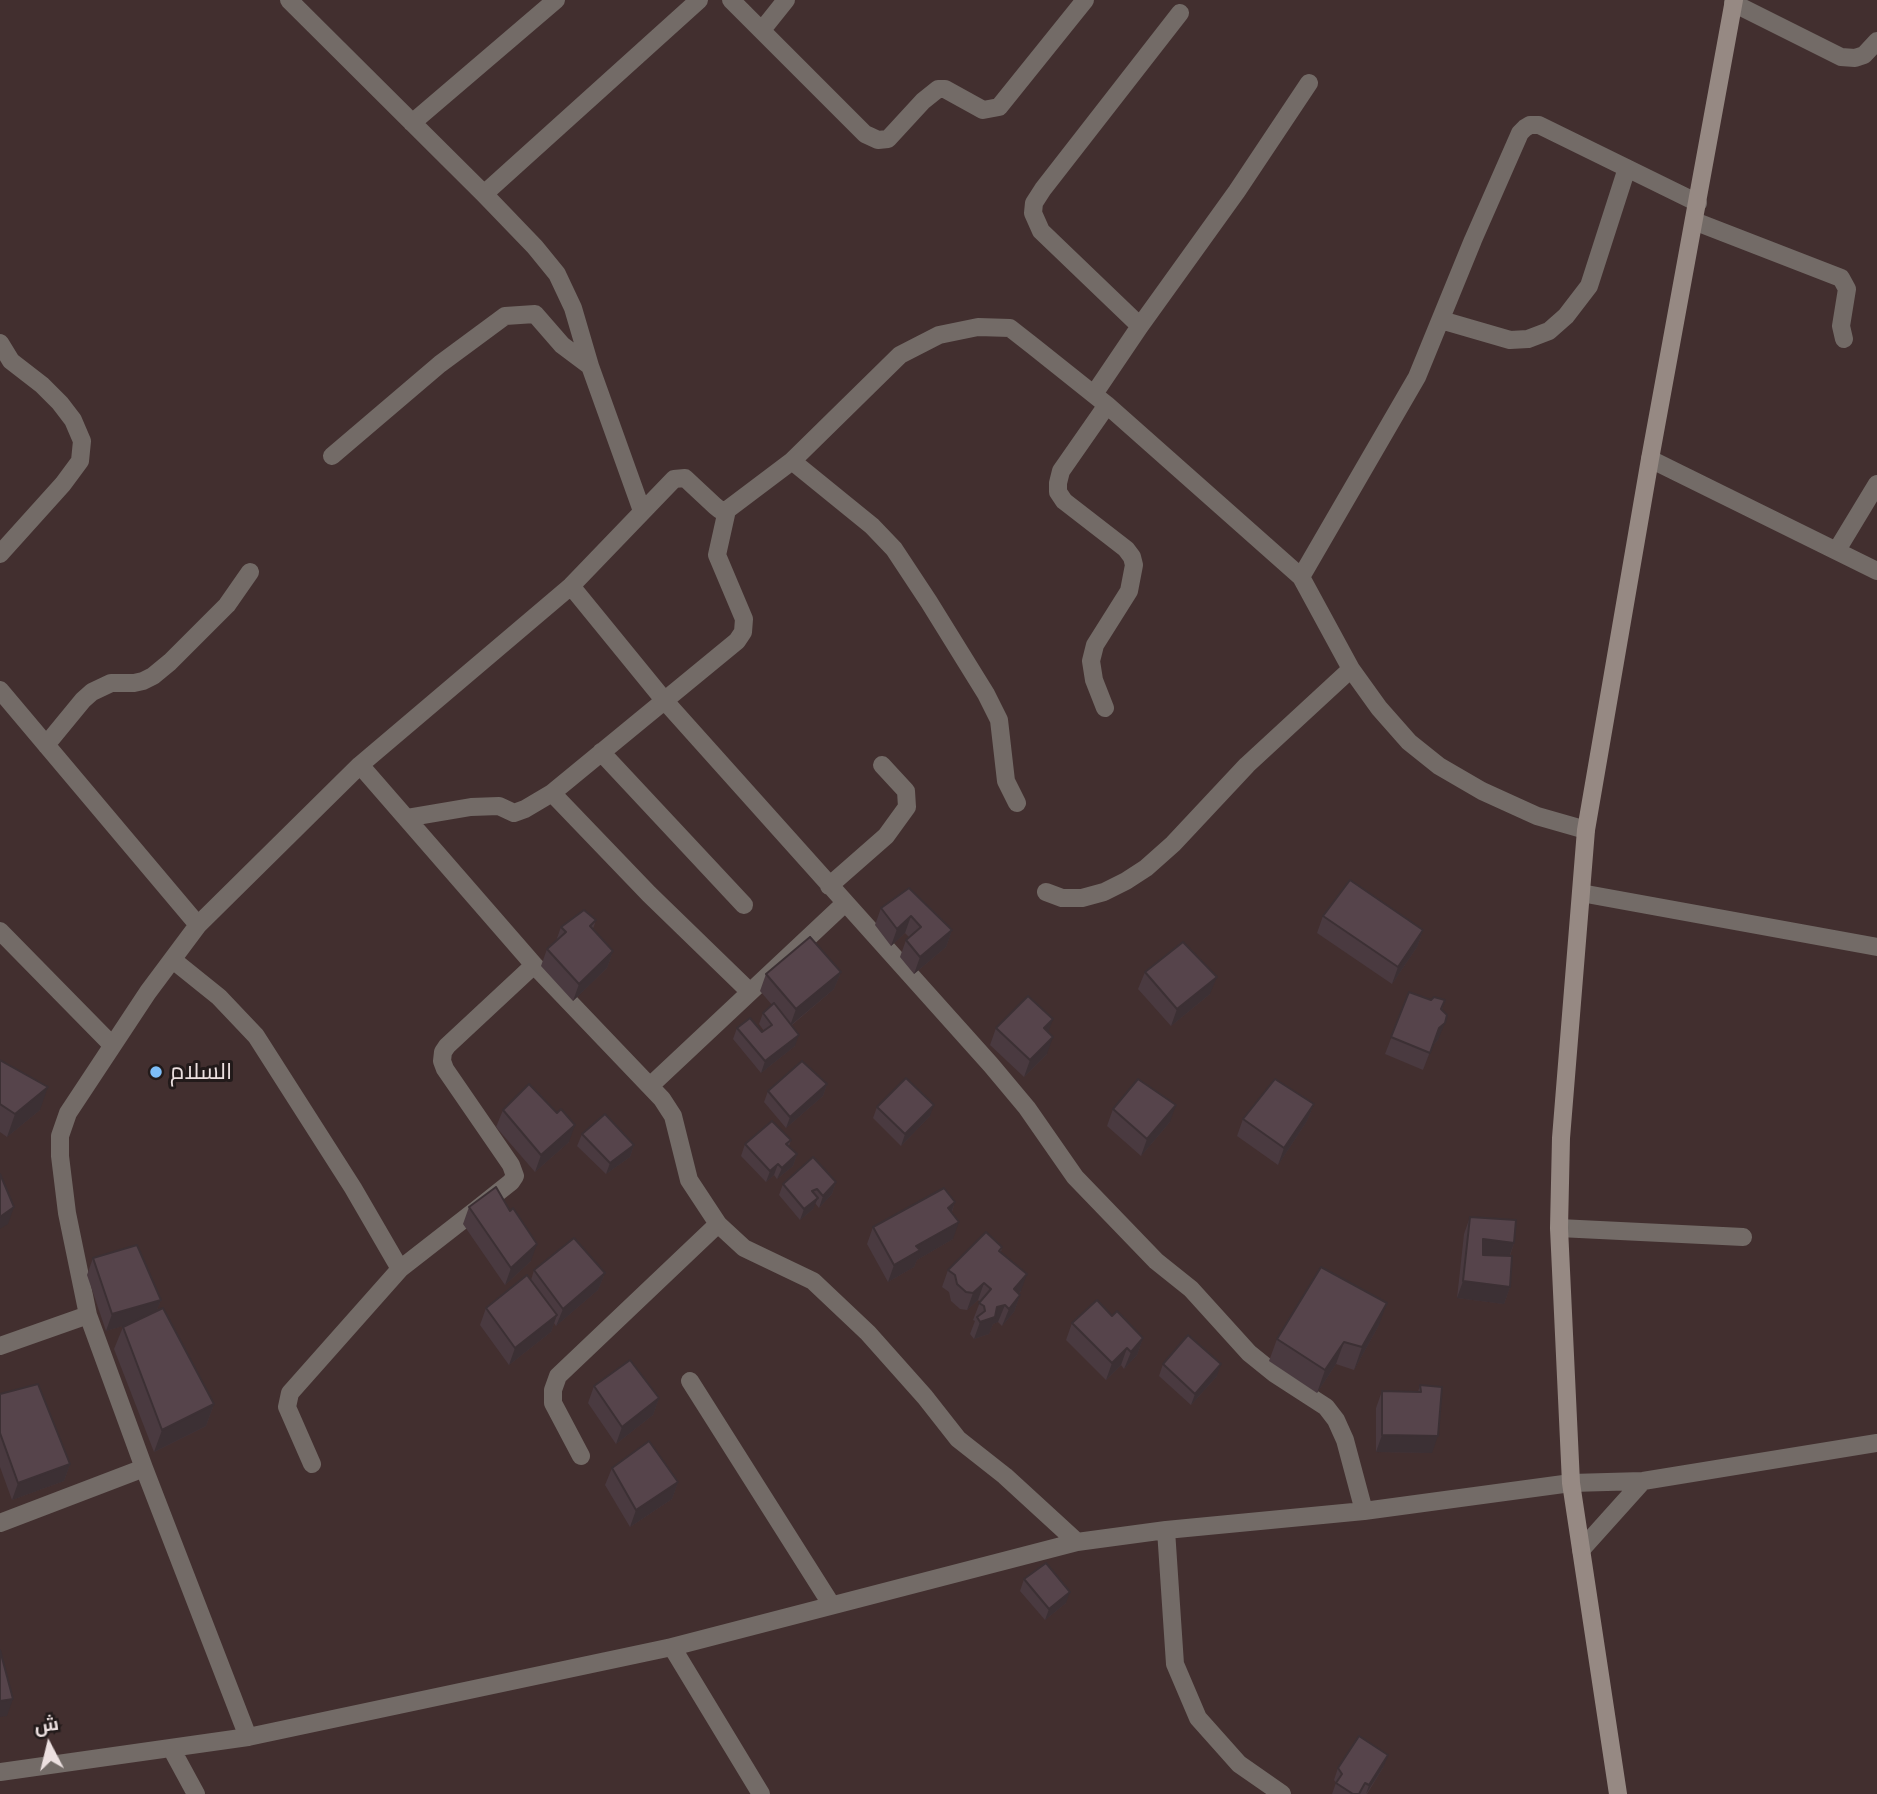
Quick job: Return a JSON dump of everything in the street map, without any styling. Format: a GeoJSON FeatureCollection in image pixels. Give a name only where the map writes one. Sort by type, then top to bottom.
{"type":"FeatureCollection","features":[{"type":"Feature","properties":{"kind":"street"},"geometry":{"type":"LineString","coordinates":[[289,0],[484,194],[557,274],[573,308],[590,366],[642,511]]}},
{"type":"Feature","properties":{"kind":"street"},"geometry":{"type":"LineString","coordinates":[[412,123],[556,0]]}},
{"type":"Feature","properties":{"kind":"street"},"geometry":{"type":"LineString","coordinates":[[484,194],[699,0]]}},
{"type":"Feature","properties":{"kind":"street"},"geometry":{"type":"LineString","coordinates":[[731,0],[865,134],[878,140],[888,138],[938,89],[945,89],[983,110],[999,107],[1076,3]]}},
{"type":"Feature","properties":{"kind":"street"},"geometry":{"type":"LineString","coordinates":[[762,30],[786,0]]}},
{"type":"Feature","properties":{"kind":"street"},"geometry":{"type":"LineString","coordinates":[[1618,1794],[1571,1483],[1559,1228],[1561,1138],[1586,830],[1733,2],[1842,57],[1864,55],[1877,41]]}},
{"type":"Feature","properties":{"kind":"street"},"geometry":{"type":"LineString","coordinates":[[1140,326],[1041,231],[1033,213],[1034,203],[1180,13]]}},
{"type":"Feature","properties":{"kind":"street"},"geometry":{"type":"LineString","coordinates":[[1105,708],[1094,680],[1091,661],[1094,645],[1129,591],[1134,565],[1126,549],[1064,501],[1058,492],[1061,471],[1140,326],[1237,191],[1309,83]]}},
{"type":"Feature","properties":{"kind":"street"},"geometry":{"type":"LineString","coordinates":[[1301,577],[1417,377],[1520,133],[1530,125],[1539,125],[1627,167],[1696,212],[1841,278],[1847,289],[1841,326],[1844,340]]}},
{"type":"Feature","properties":{"kind":"street"},"geometry":{"type":"LineString","coordinates":[[1441,320],[1510,340],[1528,339],[1549,331],[1566,316],[1589,286],[1627,167]]}},
{"type":"Feature","properties":{"kind":"street"},"geometry":{"type":"LineString","coordinates":[[332,456],[440,364],[505,316],[535,314],[562,345],[590,366]]}},
{"type":"Feature","properties":{"kind":"street"},"geometry":{"type":"LineString","coordinates":[[248,1737],[88,1315],[66,1213],[60,1136],[68,1113],[112,1045],[198,925],[360,765],[571,586],[674,479],[685,478],[720,510],[726,510],[792,461],[900,355],[939,335],[978,327],[1010,328],[1101,400],[1301,577],[1351,669],[1379,708],[1409,742],[1439,766],[1482,791],[1537,816],[1586,830]]}},
{"type":"Feature","properties":{"kind":"street"},"geometry":{"type":"LineString","coordinates":[[0,343],[11,361],[61,403],[73,419],[82,441],[80,461],[63,484],[0,554]]}},
{"type":"Feature","properties":{"kind":"street"},"geometry":{"type":"LineString","coordinates":[[1650,459],[1877,571]]}},
{"type":"Feature","properties":{"kind":"street"},"geometry":{"type":"LineString","coordinates":[[792,461],[872,526],[894,550],[929,602],[999,720],[1006,781],[1017,803]]}},
{"type":"Feature","properties":{"kind":"street"},"geometry":{"type":"LineString","coordinates":[[1836,550],[1877,484]]}},
{"type":"Feature","properties":{"kind":"street"},"geometry":{"type":"LineString","coordinates":[[406,818],[471,807],[499,806],[514,813],[525,809],[552,793],[737,641],[743,632],[744,619],[717,555],[726,510]]}},
{"type":"Feature","properties":{"kind":"street"},"geometry":{"type":"LineString","coordinates":[[46,745],[92,692],[111,683],[143,681],[170,662],[227,605],[250,572]]}},
{"type":"Feature","properties":{"kind":"street"},"geometry":{"type":"LineString","coordinates":[[571,586],[664,700],[991,1065],[1027,1108],[1075,1177],[1136,1242],[1191,1289],[1249,1353],[1275,1374],[1326,1407],[1336,1420],[1345,1440],[1364,1511]]}},
{"type":"Feature","properties":{"kind":"street"},"geometry":{"type":"LineString","coordinates":[[1046,892],[1062,898],[1082,898],[1115,887],[1146,868],[1173,844],[1247,765],[1351,669]]}},
{"type":"Feature","properties":{"kind":"street"},"geometry":{"type":"LineString","coordinates":[[0,690],[198,925]]}},
{"type":"Feature","properties":{"kind":"street"},"geometry":{"type":"LineString","coordinates":[[601,752],[744,905]]}},
{"type":"Feature","properties":{"kind":"street"},"geometry":{"type":"LineString","coordinates":[[360,765],[534,965],[662,1099],[673,1116],[689,1180],[718,1224],[744,1248],[813,1281],[868,1334],[958,1439],[1005,1476],[1077,1542]]}},
{"type":"Feature","properties":{"kind":"street"},"geometry":{"type":"LineString","coordinates":[[829,886],[887,836],[907,807],[906,791],[882,765]]}},
{"type":"Feature","properties":{"kind":"street"},"geometry":{"type":"LineString","coordinates":[[552,793],[649,894],[750,992]]}},
{"type":"Feature","properties":{"kind":"street"},"geometry":{"type":"LineString","coordinates":[[1581,893],[1877,947]]}},
{"type":"Feature","properties":{"kind":"street"},"geometry":{"type":"LineString","coordinates":[[650,1086],[844,904]]}},
{"type":"Feature","properties":{"kind":"street"},"geometry":{"type":"LineString","coordinates":[[0,932],[112,1045]]}},
{"type":"Feature","properties":{"kind":"street"},"geometry":{"type":"LineString","coordinates":[[173,960],[219,997],[256,1036],[353,1188],[400,1269]]}},
{"type":"Feature","properties":{"kind":"street"},"geometry":{"type":"LineString","coordinates":[[312,1464],[286,1407],[287,1397],[400,1269],[511,1182],[514,1176],[511,1165],[444,1069],[442,1061],[447,1046],[534,965]]}},
{"type":"Feature","properties":{"kind":"street"},"geometry":{"type":"LineString","coordinates":[[581,1456],[553,1403],[553,1390],[558,1376],[718,1224]]}},
{"type":"Feature","properties":{"kind":"street"},"geometry":{"type":"LineString","coordinates":[[1559,1228],[1743,1237]]}},
{"type":"Feature","properties":{"kind":"street"},"geometry":{"type":"LineString","coordinates":[[0,1346],[88,1315]]}},
{"type":"Feature","properties":{"kind":"street"},"geometry":{"type":"LineString","coordinates":[[690,1381],[831,1604]]}},
{"type":"Feature","properties":{"kind":"street"},"geometry":{"type":"LineString","coordinates":[[0,1772],[248,1737],[672,1647],[1077,1542],[1166,1530],[1364,1511],[1571,1483],[1643,1480],[1877,1443]]}},
{"type":"Feature","properties":{"kind":"street"},"geometry":{"type":"LineString","coordinates":[[0,1523],[144,1468]]}},
{"type":"Feature","properties":{"kind":"street"},"geometry":{"type":"LineString","coordinates":[[1581,1550],[1643,1480]]}},
{"type":"Feature","properties":{"kind":"street"},"geometry":{"type":"LineString","coordinates":[[1166,1530],[1175,1664],[1198,1718],[1239,1764],[1282,1794]]}},
{"type":"Feature","properties":{"kind":"street"},"geometry":{"type":"LineString","coordinates":[[672,1647],[753,1791]]}},
{"type":"Feature","properties":{"kind":"street"},"geometry":{"type":"LineString","coordinates":[[171,1748],[196,1794]]}},
{"type":"Feature","properties":{"kind":"building"},"geometry":{"type":"Polygon","coordinates":[[[1350,880],[1423,930],[1398,967],[1323,916],[1350,880]]]}},
{"type":"Feature","properties":{"kind":"building"},"geometry":{"type":"Polygon","coordinates":[[[909,888],[952,930],[920,957],[906,940],[921,927],[911,916],[897,929],[881,908],[909,888]]]}},
{"type":"Feature","properties":{"kind":"building"},"geometry":{"type":"Polygon","coordinates":[[[584,910],[596,920],[590,926],[613,951],[579,984],[547,949],[566,932],[561,927],[584,910]]]}},
{"type":"Feature","properties":{"kind":"building"},"geometry":{"type":"Polygon","coordinates":[[[810,937],[841,972],[796,1009],[766,974],[810,937]]]}},
{"type":"Feature","properties":{"kind":"building"},"geometry":{"type":"Polygon","coordinates":[[[1183,942],[1217,977],[1177,1009],[1145,972],[1183,942]]]}},
{"type":"Feature","properties":{"kind":"building"},"geometry":{"type":"Polygon","coordinates":[[[1409,992],[1431,1000],[1434,997],[1445,1000],[1441,1009],[1447,1015],[1445,1023],[1439,1028],[1430,1053],[1391,1037],[1409,992]]]}},
{"type":"Feature","properties":{"kind":"building"},"geometry":{"type":"Polygon","coordinates":[[[1028,996],[1053,1019],[1044,1028],[1053,1037],[1030,1060],[996,1028],[1028,996]]]}},
{"type":"Feature","properties":{"kind":"building"},"geometry":{"type":"Polygon","coordinates":[[[774,1003],[799,1035],[765,1061],[737,1028],[750,1018],[762,1032],[772,1025],[763,1013],[774,1003]]]}},
{"type":"Feature","properties":{"kind":"building"},"geometry":{"type":"Polygon","coordinates":[[[0,1060],[48,1087],[15,1114],[0,1104],[0,1060]]]}},
{"type":"Feature","properties":{"kind":"building"},"geometry":{"type":"Polygon","coordinates":[[[802,1061],[827,1084],[790,1117],[768,1091],[802,1061]]]}},
{"type":"Feature","properties":{"kind":"building"},"geometry":{"type":"Polygon","coordinates":[[[906,1078],[934,1105],[905,1134],[877,1107],[906,1078]]]}},
{"type":"Feature","properties":{"kind":"building"},"geometry":{"type":"Polygon","coordinates":[[[1138,1079],[1176,1105],[1147,1139],[1113,1109],[1138,1079]]]}},
{"type":"Feature","properties":{"kind":"building"},"geometry":{"type":"Polygon","coordinates":[[[1275,1079],[1314,1104],[1284,1148],[1243,1119],[1275,1079]]]}},
{"type":"Feature","properties":{"kind":"building"},"geometry":{"type":"Polygon","coordinates":[[[529,1084],[557,1113],[561,1109],[575,1125],[541,1155],[503,1110],[529,1084]]]}},
{"type":"Feature","properties":{"kind":"building"},"geometry":{"type":"Polygon","coordinates":[[[605,1114],[634,1145],[610,1163],[582,1134],[605,1114]]]}},
{"type":"Feature","properties":{"kind":"building"},"geometry":{"type":"Polygon","coordinates":[[[772,1121],[791,1140],[786,1144],[797,1154],[782,1168],[778,1164],[770,1171],[745,1144],[772,1121]]]}},
{"type":"Feature","properties":{"kind":"building"},"geometry":{"type":"Polygon","coordinates":[[[813,1157],[836,1182],[823,1196],[817,1189],[812,1191],[818,1198],[804,1209],[783,1184],[813,1157]]]}},
{"type":"Feature","properties":{"kind":"building"},"geometry":{"type":"Polygon","coordinates":[[[0,1174],[14,1207],[0,1217],[0,1174]]]}},
{"type":"Feature","properties":{"kind":"building"},"geometry":{"type":"Polygon","coordinates":[[[496,1187],[510,1211],[513,1208],[537,1244],[511,1268],[469,1207],[496,1187]]]}},
{"type":"Feature","properties":{"kind":"building"},"geometry":{"type":"Polygon","coordinates":[[[944,1188],[955,1202],[948,1208],[959,1222],[916,1246],[920,1250],[894,1265],[873,1227],[944,1188]]]}},
{"type":"Feature","properties":{"kind":"building"},"geometry":{"type":"Polygon","coordinates":[[[1470,1217],[1516,1220],[1514,1243],[1483,1239],[1483,1255],[1512,1256],[1510,1287],[1463,1281],[1470,1217]]]}},
{"type":"Feature","properties":{"kind":"building"},"geometry":{"type":"Polygon","coordinates":[[[986,1232],[1002,1247],[999,1251],[1027,1274],[1014,1289],[1020,1295],[1009,1309],[1005,1305],[997,1307],[995,1317],[980,1322],[977,1317],[985,1311],[984,1306],[979,1303],[991,1289],[984,1283],[973,1293],[966,1292],[957,1284],[955,1275],[948,1270],[986,1232]]]}},
{"type":"Feature","properties":{"kind":"building"},"geometry":{"type":"Polygon","coordinates":[[[574,1238],[605,1273],[563,1309],[534,1270],[574,1238]]]}},
{"type":"Feature","properties":{"kind":"building"},"geometry":{"type":"Polygon","coordinates":[[[137,1245],[161,1300],[112,1314],[93,1258],[137,1245]]]}},
{"type":"Feature","properties":{"kind":"building"},"geometry":{"type":"Polygon","coordinates":[[[1321,1267],[1387,1303],[1362,1347],[1344,1342],[1325,1370],[1277,1339],[1321,1267]]]}},
{"type":"Feature","properties":{"kind":"building"},"geometry":{"type":"Polygon","coordinates":[[[527,1275],[557,1315],[515,1348],[486,1308],[527,1275]]]}},
{"type":"Feature","properties":{"kind":"building"},"geometry":{"type":"Polygon","coordinates":[[[1097,1300],[1112,1316],[1117,1311],[1143,1338],[1131,1352],[1127,1348],[1112,1363],[1072,1323],[1097,1300]]]}},
{"type":"Feature","properties":{"kind":"building"},"geometry":{"type":"Polygon","coordinates":[[[163,1308],[214,1404],[162,1430],[123,1327],[163,1308]]]}},
{"type":"Feature","properties":{"kind":"building"},"geometry":{"type":"Polygon","coordinates":[[[1188,1335],[1221,1364],[1195,1394],[1163,1364],[1188,1335]]]}},
{"type":"Feature","properties":{"kind":"building"},"geometry":{"type":"Polygon","coordinates":[[[630,1360],[659,1398],[622,1427],[594,1386],[630,1360]]]}},
{"type":"Feature","properties":{"kind":"building"},"geometry":{"type":"Polygon","coordinates":[[[38,1384],[70,1464],[18,1483],[0,1433],[0,1394],[38,1384]]]}},
{"type":"Feature","properties":{"kind":"building"},"geometry":{"type":"Polygon","coordinates":[[[1420,1385],[1442,1387],[1438,1436],[1382,1435],[1382,1391],[1421,1392],[1420,1385]]]}},
{"type":"Feature","properties":{"kind":"building"},"geometry":{"type":"Polygon","coordinates":[[[649,1441],[678,1482],[636,1510],[612,1468],[649,1441]]]}},
{"type":"Feature","properties":{"kind":"building"},"geometry":{"type":"Polygon","coordinates":[[[1046,1563],[1070,1592],[1049,1609],[1024,1579],[1046,1563]]]}},
{"type":"Feature","properties":{"kind":"building"},"geometry":{"type":"Polygon","coordinates":[[[0,1650],[13,1699],[0,1701],[0,1650]]]}},
{"type":"Feature","properties":{"kind":"building"},"geometry":{"type":"Polygon","coordinates":[[[1359,1736],[1388,1755],[1369,1785],[1365,1783],[1359,1794],[1353,1794],[1336,1783],[1342,1774],[1338,1768],[1359,1736]]]}},
{"type":"Feature","properties":{"kind":"place","name":"السلام"},"geometry":{"type":"Point","coordinates":[156,1072]}}]}
